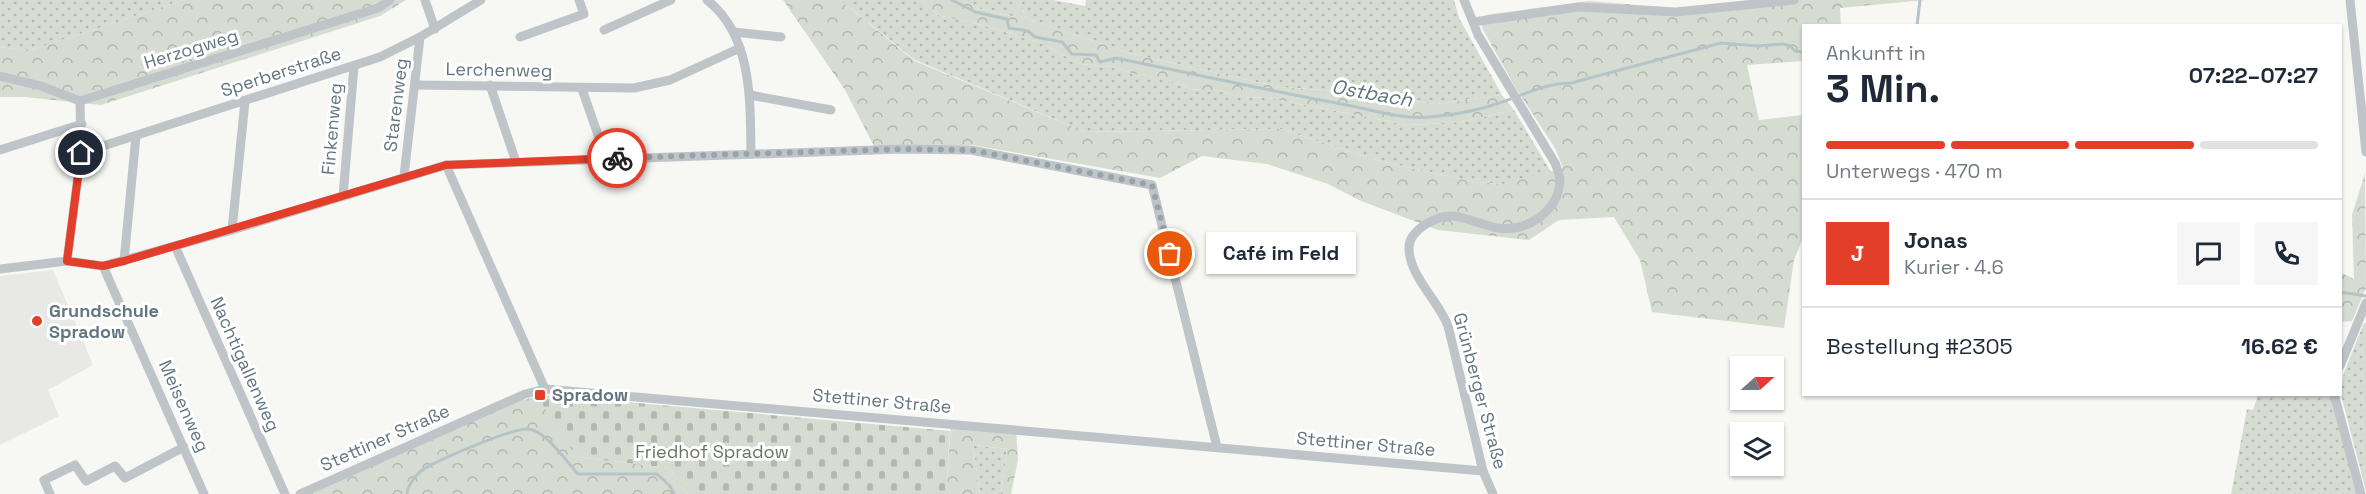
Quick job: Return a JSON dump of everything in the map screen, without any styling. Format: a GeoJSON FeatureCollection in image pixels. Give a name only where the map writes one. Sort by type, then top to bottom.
{"type":"FeatureCollection","features":[{"type":"Feature","properties":{"kind":"street","name":"Herzogweg"},"geometry":{"type":"LineString","coordinates":[[80,101],[378,8],[390,0]]}},
{"type":"Feature","properties":{"kind":"street"},"geometry":{"type":"LineString","coordinates":[[425,0],[435,29]]}},
{"type":"Feature","properties":{"kind":"street","name":"Sperberstraße"},"geometry":{"type":"LineString","coordinates":[[81,153],[380,57],[420,38],[481,0]]}},
{"type":"Feature","properties":{"kind":"street"},"geometry":{"type":"LineString","coordinates":[[520,37],[584,14],[579,0]]}},
{"type":"Feature","properties":{"kind":"street"},"geometry":{"type":"LineString","coordinates":[[604,30],[671,0]]}},
{"type":"Feature","properties":{"kind":"street"},"geometry":{"type":"LineString","coordinates":[[707,0],[716,7],[734,32],[740,48],[750,95],[751,154]]}},
{"type":"Feature","properties":{"kind":"street"},"geometry":{"type":"LineString","coordinates":[[1464,0],[1473,22],[1580,7],[1677,12],[1794,0]]}},
{"type":"Feature","properties":{"kind":"street"},"geometry":{"type":"LineString","coordinates":[[2350,0],[2366,152]]}},
{"type":"Feature","properties":{"kind":"street","name":"Grünberger Straße"},"geometry":{"type":"LineString","coordinates":[[1473,22],[1556,163],[1560,180],[1556,198],[1548,211],[1522,227],[1499,228],[1452,216],[1434,220],[1418,230],[1408,245],[1410,259],[1415,270],[1443,312],[1448,326],[1483,471],[1493,494]]}},
{"type":"Feature","properties":{"kind":"street"},"geometry":{"type":"LineString","coordinates":[[734,32],[782,37]]}},
{"type":"Feature","properties":{"kind":"street","name":"Starenweg"},"geometry":{"type":"LineString","coordinates":[[405,176],[420,38]]}},
{"type":"Feature","properties":{"kind":"street","name":"Lerchenweg"},"geometry":{"type":"LineString","coordinates":[[416,85],[582,88],[648,86],[670,80],[740,48]]}},
{"type":"Feature","properties":{"kind":"street","name":"Finkenweg"},"geometry":{"type":"LineString","coordinates":[[343,196],[354,66]]}},
{"type":"Feature","properties":{"kind":"street"},"geometry":{"type":"LineString","coordinates":[[0,76],[41,86],[80,101],[81,153],[67,261]]}},
{"type":"Feature","properties":{"kind":"street"},"geometry":{"type":"LineString","coordinates":[[490,85],[516,162]]}},
{"type":"Feature","properties":{"kind":"street"},"geometry":{"type":"LineString","coordinates":[[582,88],[606,159]]}},
{"type":"Feature","properties":{"kind":"street"},"geometry":{"type":"LineString","coordinates":[[750,95],[831,110]]}},
{"type":"Feature","properties":{"kind":"street"},"geometry":{"type":"LineString","coordinates":[[232,230],[245,101]]}},
{"type":"Feature","properties":{"kind":"street"},"geometry":{"type":"LineString","coordinates":[[0,150],[81,124]]}},
{"type":"Feature","properties":{"kind":"street"},"geometry":{"type":"LineString","coordinates":[[124,261],[136,136]]}},
{"type":"Feature","properties":{"kind":"street"},"geometry":{"type":"LineString","coordinates":[[0,269],[67,261],[103,266],[232,230],[446,165],[902,149],[971,150],[1152,185],[1216,447]]}},
{"type":"Feature","properties":{"kind":"street"},"geometry":{"type":"LineString","coordinates":[[446,165],[545,389]]}},
{"type":"Feature","properties":{"kind":"street","name":"Nachtigallenweg"},"geometry":{"type":"LineString","coordinates":[[175,246],[285,494]]}},
{"type":"Feature","properties":{"kind":"street","name":"Meisenweg"},"geometry":{"type":"LineString","coordinates":[[103,266],[204,494]]}},
{"type":"Feature","properties":{"kind":"street"},"geometry":{"type":"LineString","coordinates":[[2342,361],[2366,303]]}},
{"type":"Feature","properties":{"kind":"street","name":"Stettiner Straße"},"geometry":{"type":"LineString","coordinates":[[300,494],[525,394],[545,389],[1483,471]]}},
{"type":"Feature","properties":{"kind":"street"},"geometry":{"type":"LineString","coordinates":[[2335,396],[2361,494]]}},
{"type":"Feature","properties":{"kind":"street"},"geometry":{"type":"LineString","coordinates":[[50,494],[44,480],[75,465],[86,481],[115,466],[124,478],[184,447]]}},
{"type":"Feature","properties":{"kind":"shaded area","name":"Grundschule Spradow"},"geometry":{"type":"Polygon","coordinates":[[[53,270],[93,365],[48,390],[59,416],[0,445],[0,276],[53,270]]]}},
{"type":"Feature","properties":{"kind":"green space"},"geometry":{"type":"Polygon","coordinates":[[[0,0],[184,0],[28,51],[0,47],[0,0]]]}},
{"type":"Feature","properties":{"kind":"green space"},"geometry":{"type":"Polygon","coordinates":[[[184,0],[406,0],[380,16],[101,105],[25,97],[0,97],[0,47],[28,51],[184,0]]]}},
{"type":"Feature","properties":{"kind":"green space"},"geometry":{"type":"Polygon","coordinates":[[[783,0],[840,0],[915,61],[1085,132],[1280,129],[1380,161],[1475,182],[1504,184],[1563,168],[1555,148],[1515,87],[1482,28],[1485,15],[1589,1],[1677,8],[1760,0],[1926,0],[1840,8],[1841,24],[1802,24],[1802,61],[1747,65],[1759,120],[1802,115],[1802,240],[1794,260],[1784,328],[1652,312],[1640,260],[1614,217],[1559,220],[1529,240],[1438,230],[1361,201],[1328,184],[1267,164],[1202,156],[1160,178],[972,145],[874,146],[845,90],[783,0]]]}},
{"type":"Feature","properties":{"kind":"green space"},"geometry":{"type":"Polygon","coordinates":[[[840,0],[922,0],[938,15],[978,24],[1041,43],[1080,64],[1114,67],[1138,75],[1165,78],[1191,89],[1220,91],[1241,97],[1269,98],[1407,125],[1461,122],[1514,110],[1551,172],[1504,184],[1475,182],[1380,161],[1280,129],[1085,132],[915,60],[840,0]]]}},
{"type":"Feature","properties":{"kind":"green space"},"geometry":{"type":"Polygon","coordinates":[[[922,0],[963,0],[977,8],[1015,17],[1015,0],[1021,0],[1025,18],[1129,53],[1279,87],[1352,92],[1435,104],[1502,95],[1514,110],[1461,122],[1407,125],[1269,98],[1241,97],[1220,91],[1191,89],[1165,78],[1138,75],[1114,67],[1080,64],[1041,43],[978,24],[938,15],[922,0]]]}},
{"type":"Feature","properties":{"kind":"green space"},"geometry":{"type":"Polygon","coordinates":[[[963,0],[1015,0],[1016,17],[977,8],[963,0]]]}},
{"type":"Feature","properties":{"kind":"green space"},"geometry":{"type":"Polygon","coordinates":[[[1021,0],[1053,0],[1085,6],[1086,0],[1454,0],[1459,18],[1502,95],[1435,104],[1352,92],[1279,87],[1129,53],[1025,18],[1021,0]]]}},
{"type":"Feature","properties":{"kind":"green space"},"geometry":{"type":"Polygon","coordinates":[[[2365,173],[2366,288],[2352,321],[2342,322],[2342,273],[2354,279],[2352,215],[2365,173]]]}},
{"type":"Feature","properties":{"kind":"green space"},"geometry":{"type":"Polygon","coordinates":[[[2366,322],[2366,491],[2341,396],[2344,373],[2366,322]]]}},
{"type":"Feature","properties":{"kind":"green space"},"geometry":{"type":"Polygon","coordinates":[[[543,395],[570,397],[540,397],[578,457],[669,468],[687,494],[304,494],[518,401],[543,395]]]}},
{"type":"Feature","properties":{"kind":"green space"},"geometry":{"type":"Polygon","coordinates":[[[2258,396],[2331,396],[2358,494],[2231,494],[2247,409],[2253,410],[2258,396]]]}},
{"type":"Feature","properties":{"kind":"green space","name":"Friedhof Spradow"},"geometry":{"type":"Polygon","coordinates":[[[539,397],[570,397],[950,431],[946,494],[687,494],[669,468],[578,457],[557,431],[539,397]]]}},
{"type":"Feature","properties":{"kind":"green space"},"geometry":{"type":"Polygon","coordinates":[[[951,423],[1016,428],[1018,460],[1011,494],[1001,494],[1007,449],[973,445],[980,494],[946,494],[951,423]]]}},
{"type":"Feature","properties":{"kind":"green space"},"geometry":{"type":"Polygon","coordinates":[[[973,445],[1007,449],[1001,494],[980,494],[973,445]]]}},
{"type":"Feature","properties":{"kind":"waterway","name":"Ostbach"},"geometry":{"type":"LineString","coordinates":[[952,0],[975,12],[1007,19],[1009,28],[1028,31],[1035,37],[1062,42],[1072,54],[1096,55],[1100,62],[1116,58],[1407,117],[1439,116],[1476,110],[1545,87],[1571,83],[1721,43],[1758,46],[1783,44],[1795,51],[1802,52]]}},
{"type":"Feature","properties":{"kind":"waterway"},"geometry":{"type":"LineString","coordinates":[[1917,24],[1920,0]]}},
{"type":"Feature","properties":{"kind":"waterway","name":"Ostbach"},"geometry":{"type":"LineString","coordinates":[[2342,292],[2366,296]]}},
{"type":"Feature","properties":{"kind":"waterway"},"geometry":{"type":"LineString","coordinates":[[407,494],[414,479],[429,466],[491,439],[528,429],[534,430],[548,440],[578,474],[657,474],[670,486],[674,494]]}},
{"type":"Feature","properties":{"kind":"way so far"},"geometry":{"type":"LineString","coordinates":[[617,158],[902,149],[971,150],[1152,185],[1170,254]]}},
{"type":"Feature","properties":{"kind":"place","name":"Café im Feld"},"geometry":{"type":"Point","coordinates":[1170,254]}},
{"type":"Feature","properties":{"kind":"place","name":"Grundschule Spradow"},"geometry":{"type":"Point","coordinates":[37,321]}},
{"type":"Feature","properties":{"kind":"place","name":"Spradow"},"geometry":{"type":"Point","coordinates":[540,395]}},
{"type":"Feature","properties":{"kind":"route"},"geometry":{"type":"LineString","coordinates":[[81,153],[67,261],[103,266],[232,230],[446,165],[617,158]]}}]}
